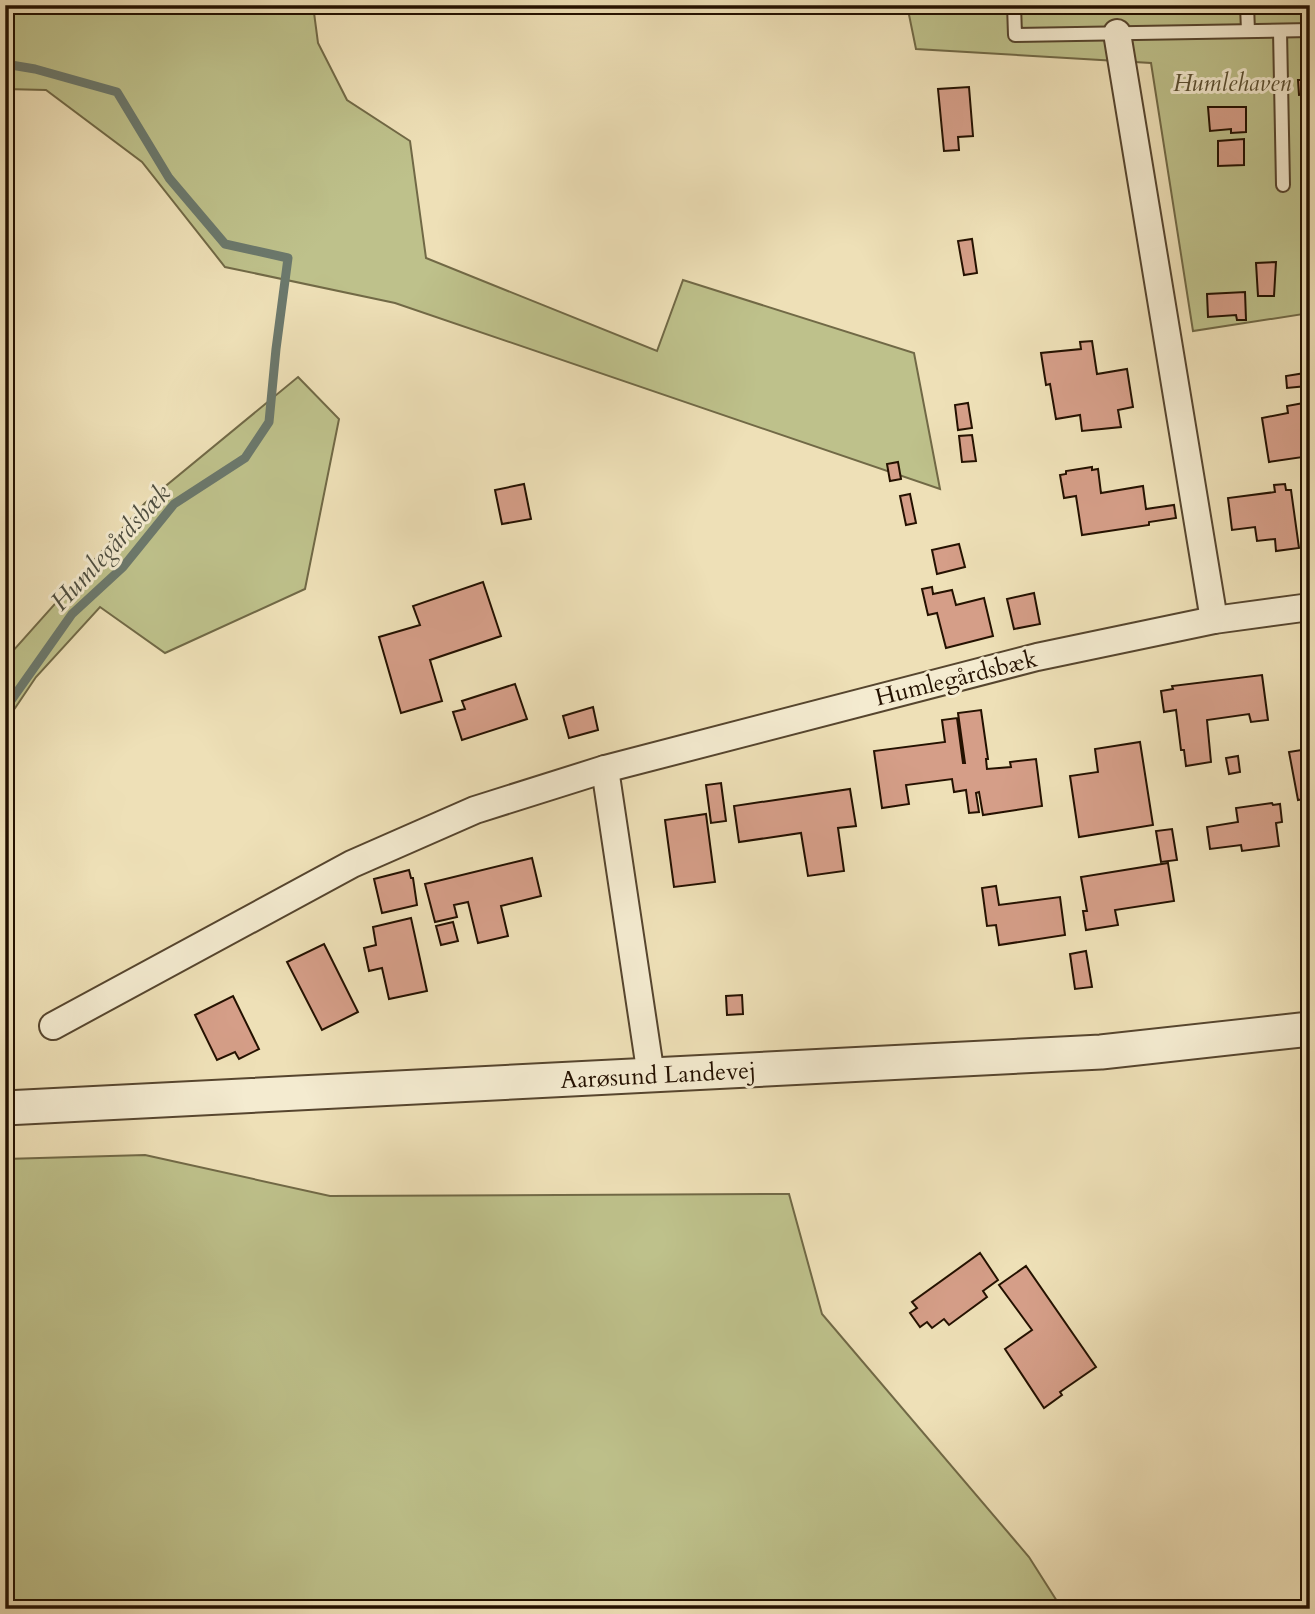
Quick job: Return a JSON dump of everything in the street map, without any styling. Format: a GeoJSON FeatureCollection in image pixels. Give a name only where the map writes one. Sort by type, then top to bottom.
{"type":"FeatureCollection","features":[{"type":"Feature","properties":{"kind":"street"},"geometry":{"type":"LineString","coordinates":[[1117,33],[1214,620]]}},
{"type":"Feature","properties":{"kind":"street","name":"Humlegårdsbæk"},"geometry":{"type":"LineString","coordinates":[[53,1026],[352,864],[475,810],[605,768],[1037,657],[1214,620],[1310,607]]}},
{"type":"Feature","properties":{"kind":"street"},"geometry":{"type":"LineString","coordinates":[[605,768],[651,1076]]}},
{"type":"Feature","properties":{"kind":"street","name":"Aarøsund Landevej"},"geometry":{"type":"LineString","coordinates":[[5,1108],[1101,1052],[1310,1029]]}},
{"type":"Feature","properties":{"kind":"lane"},"geometry":{"type":"LineString","coordinates":[[1014,5],[1015,35],[1310,30]]}},
{"type":"Feature","properties":{"kind":"lane"},"geometry":{"type":"LineString","coordinates":[[1247,5],[1248,31]]}},
{"type":"Feature","properties":{"kind":"lane"},"geometry":{"type":"LineString","coordinates":[[1280,31],[1283,186]]}},
{"type":"Feature","properties":{"kind":"green space"},"geometry":{"type":"Polygon","coordinates":[[[5,5],[313,5],[318,43],[347,100],[410,141],[426,258],[657,351],[683,280],[914,353],[940,489],[395,303],[225,267],[142,162],[46,90],[5,89],[5,5]]]}},
{"type":"Feature","properties":{"kind":"green space","name":"Humlehaven"},"geometry":{"type":"Polygon","coordinates":[[[907,5],[1310,5],[1310,313],[1193,331],[1151,63],[916,49],[907,5]]]}},
{"type":"Feature","properties":{"kind":"green space"},"geometry":{"type":"Polygon","coordinates":[[[298,377],[339,419],[305,589],[165,653],[100,607],[36,677],[5,723],[5,662],[11,653],[145,503],[298,377]]]}},
{"type":"Feature","properties":{"kind":"green space"},"geometry":{"type":"Polygon","coordinates":[[[145,1155],[330,1196],[789,1194],[822,1314],[1029,1557],[1062,1609],[5,1609],[5,1159],[145,1155]]]}},
{"type":"Feature","properties":{"kind":"building"},"geometry":{"type":"Polygon","coordinates":[[[1310,68],[1310,94],[1299,95],[1298,80],[1307,80],[1306,69],[1310,68]]]}},
{"type":"Feature","properties":{"kind":"building"},"geometry":{"type":"Polygon","coordinates":[[[969,87],[973,136],[958,137],[959,150],[944,151],[938,89],[969,87]]]}},
{"type":"Feature","properties":{"kind":"building"},"geometry":{"type":"Polygon","coordinates":[[[1208,107],[1246,107],[1246,132],[1231,133],[1231,129],[1210,131],[1208,107]]]}},
{"type":"Feature","properties":{"kind":"building"},"geometry":{"type":"Polygon","coordinates":[[[1244,139],[1244,165],[1218,166],[1218,141],[1244,139]]]}},
{"type":"Feature","properties":{"kind":"building"},"geometry":{"type":"Polygon","coordinates":[[[972,239],[977,273],[964,275],[958,241],[972,239]]]}},
{"type":"Feature","properties":{"kind":"building"},"geometry":{"type":"Polygon","coordinates":[[[1276,262],[1274,296],[1258,296],[1256,263],[1276,262]]]}},
{"type":"Feature","properties":{"kind":"building"},"geometry":{"type":"Polygon","coordinates":[[[1245,292],[1246,320],[1237,320],[1236,315],[1208,317],[1207,294],[1245,292]]]}},
{"type":"Feature","properties":{"kind":"building"},"geometry":{"type":"Polygon","coordinates":[[[1092,341],[1097,374],[1127,369],[1133,407],[1118,410],[1121,427],[1082,431],[1080,415],[1056,419],[1050,384],[1046,385],[1041,353],[1081,349],[1080,342],[1092,341]]]}},
{"type":"Feature","properties":{"kind":"building"},"geometry":{"type":"Polygon","coordinates":[[[1305,373],[1307,386],[1287,388],[1286,376],[1305,373]]]}},
{"type":"Feature","properties":{"kind":"building"},"geometry":{"type":"Polygon","coordinates":[[[1309,402],[1310,456],[1269,462],[1262,418],[1288,413],[1287,406],[1309,402]]]}},
{"type":"Feature","properties":{"kind":"building"},"geometry":{"type":"Polygon","coordinates":[[[968,403],[972,428],[958,430],[955,405],[968,403]]]}},
{"type":"Feature","properties":{"kind":"building"},"geometry":{"type":"Polygon","coordinates":[[[972,435],[976,461],[962,462],[959,436],[972,435]]]}},
{"type":"Feature","properties":{"kind":"building"},"geometry":{"type":"Polygon","coordinates":[[[898,462],[901,479],[890,481],[887,464],[898,462]]]}},
{"type":"Feature","properties":{"kind":"building"},"geometry":{"type":"Polygon","coordinates":[[[1092,467],[1092,470],[1098,469],[1101,493],[1143,486],[1146,509],[1174,505],[1176,518],[1082,535],[1076,496],[1064,498],[1060,475],[1066,474],[1066,471],[1092,467]]]}},
{"type":"Feature","properties":{"kind":"building"},"geometry":{"type":"Polygon","coordinates":[[[524,484],[531,519],[502,524],[495,490],[524,484]]]}},
{"type":"Feature","properties":{"kind":"building"},"geometry":{"type":"Polygon","coordinates":[[[1285,484],[1286,490],[1291,490],[1299,548],[1276,551],[1275,539],[1257,541],[1255,527],[1232,530],[1228,498],[1275,492],[1274,485],[1285,484]]]}},
{"type":"Feature","properties":{"kind":"building"},"geometry":{"type":"Polygon","coordinates":[[[910,494],[916,523],[906,525],[900,496],[910,494]]]}},
{"type":"Feature","properties":{"kind":"building"},"geometry":{"type":"Polygon","coordinates":[[[959,544],[965,567],[937,574],[932,550],[959,544]]]}},
{"type":"Feature","properties":{"kind":"building"},"geometry":{"type":"Polygon","coordinates":[[[483,582],[501,636],[430,660],[442,701],[401,713],[379,637],[420,625],[413,606],[483,582]]]}},
{"type":"Feature","properties":{"kind":"building"},"geometry":{"type":"Polygon","coordinates":[[[932,587],[933,594],[952,590],[956,605],[984,598],[993,636],[946,648],[937,613],[928,615],[922,589],[932,587]]]}},
{"type":"Feature","properties":{"kind":"building"},"geometry":{"type":"Polygon","coordinates":[[[1034,593],[1040,624],[1014,629],[1007,599],[1034,593]]]}},
{"type":"Feature","properties":{"kind":"building"},"geometry":{"type":"Polygon","coordinates":[[[1262,675],[1268,720],[1251,722],[1249,714],[1207,720],[1211,762],[1186,766],[1184,750],[1181,750],[1176,710],[1164,712],[1161,691],[1173,689],[1172,686],[1262,675]]]}},
{"type":"Feature","properties":{"kind":"building"},"geometry":{"type":"Polygon","coordinates":[[[515,684],[527,719],[462,740],[453,712],[465,709],[462,701],[515,684]]]}},
{"type":"Feature","properties":{"kind":"building"},"geometry":{"type":"Polygon","coordinates":[[[593,707],[598,730],[569,738],[563,716],[593,707]]]}},
{"type":"Feature","properties":{"kind":"building"},"geometry":{"type":"Polygon","coordinates":[[[981,710],[987,769],[1011,767],[1010,762],[1036,759],[1042,806],[983,815],[979,792],[976,793],[979,812],[969,813],[966,790],[954,792],[952,779],[906,785],[909,804],[882,808],[874,751],[945,742],[942,720],[957,718],[965,763],[958,713],[981,710]]]}},
{"type":"Feature","properties":{"kind":"building"},"geometry":{"type":"Polygon","coordinates":[[[1140,742],[1153,825],[1079,837],[1070,776],[1098,772],[1095,749],[1140,742]]]}},
{"type":"Feature","properties":{"kind":"building"},"geometry":{"type":"Polygon","coordinates":[[[1308,749],[1310,798],[1298,800],[1289,752],[1308,749]]]}},
{"type":"Feature","properties":{"kind":"building"},"geometry":{"type":"Polygon","coordinates":[[[1238,756],[1240,772],[1229,774],[1226,758],[1238,756]]]}},
{"type":"Feature","properties":{"kind":"building"},"geometry":{"type":"Polygon","coordinates":[[[721,783],[726,821],[711,823],[706,785],[721,783]]]}},
{"type":"Feature","properties":{"kind":"building"},"geometry":{"type":"Polygon","coordinates":[[[850,789],[856,826],[838,828],[844,871],[808,876],[801,833],[739,842],[734,806],[850,789]]]}},
{"type":"Feature","properties":{"kind":"building"},"geometry":{"type":"Polygon","coordinates":[[[1280,804],[1282,822],[1276,823],[1279,846],[1242,851],[1241,845],[1210,849],[1207,827],[1238,822],[1236,808],[1280,804]]]}},
{"type":"Feature","properties":{"kind":"building"},"geometry":{"type":"Polygon","coordinates":[[[706,814],[715,882],[674,887],[665,820],[706,814]]]}},
{"type":"Feature","properties":{"kind":"building"},"geometry":{"type":"Polygon","coordinates":[[[1172,829],[1177,860],[1161,862],[1156,831],[1172,829]]]}},
{"type":"Feature","properties":{"kind":"building"},"geometry":{"type":"Polygon","coordinates":[[[532,858],[541,896],[501,906],[508,936],[478,943],[468,902],[454,905],[457,917],[435,922],[425,884],[532,858]]]}},
{"type":"Feature","properties":{"kind":"building"},"geometry":{"type":"Polygon","coordinates":[[[1168,863],[1174,901],[1115,910],[1118,925],[1086,930],[1083,911],[1087,911],[1081,877],[1168,863]]]}},
{"type":"Feature","properties":{"kind":"building"},"geometry":{"type":"Polygon","coordinates":[[[409,870],[413,878],[417,905],[382,913],[374,879],[409,870]]]}},
{"type":"Feature","properties":{"kind":"building"},"geometry":{"type":"Polygon","coordinates":[[[996,886],[999,905],[1060,897],[1065,935],[999,945],[996,925],[987,926],[982,888],[996,886]]]}},
{"type":"Feature","properties":{"kind":"building"},"geometry":{"type":"Polygon","coordinates":[[[411,918],[427,991],[389,999],[382,968],[369,971],[364,948],[376,945],[373,927],[411,918]]]}},
{"type":"Feature","properties":{"kind":"building"},"geometry":{"type":"Polygon","coordinates":[[[453,922],[458,941],[441,945],[436,926],[453,922]]]}},
{"type":"Feature","properties":{"kind":"building"},"geometry":{"type":"Polygon","coordinates":[[[324,944],[358,1012],[322,1030],[287,962],[324,944]]]}},
{"type":"Feature","properties":{"kind":"building"},"geometry":{"type":"Polygon","coordinates":[[[1086,951],[1092,987],[1075,989],[1070,954],[1086,951]]]}},
{"type":"Feature","properties":{"kind":"building"},"geometry":{"type":"Polygon","coordinates":[[[742,995],[743,1014],[727,1015],[726,996],[742,995]]]}},
{"type":"Feature","properties":{"kind":"building"},"geometry":{"type":"Polygon","coordinates":[[[233,996],[259,1049],[239,1059],[235,1052],[217,1060],[195,1015],[233,996]]]}},
{"type":"Feature","properties":{"kind":"building"},"geometry":{"type":"Polygon","coordinates":[[[980,1253],[998,1280],[983,1291],[987,1297],[949,1325],[944,1319],[932,1328],[927,1322],[920,1327],[910,1313],[917,1308],[912,1302],[980,1253]]]}},
{"type":"Feature","properties":{"kind":"building"},"geometry":{"type":"Polygon","coordinates":[[[1026,1266],[1096,1367],[1060,1392],[1062,1395],[1044,1408],[1005,1349],[1032,1330],[999,1285],[1026,1266]]]}},
{"type":"Feature","properties":{"kind":"waterway","name":"Humlegårdsbæk"},"geometry":{"type":"LineString","coordinates":[[5,64],[35,69],[117,92],[169,178],[225,244],[288,258],[269,422],[245,458],[174,504],[123,567],[72,614],[5,709]]}}]}
